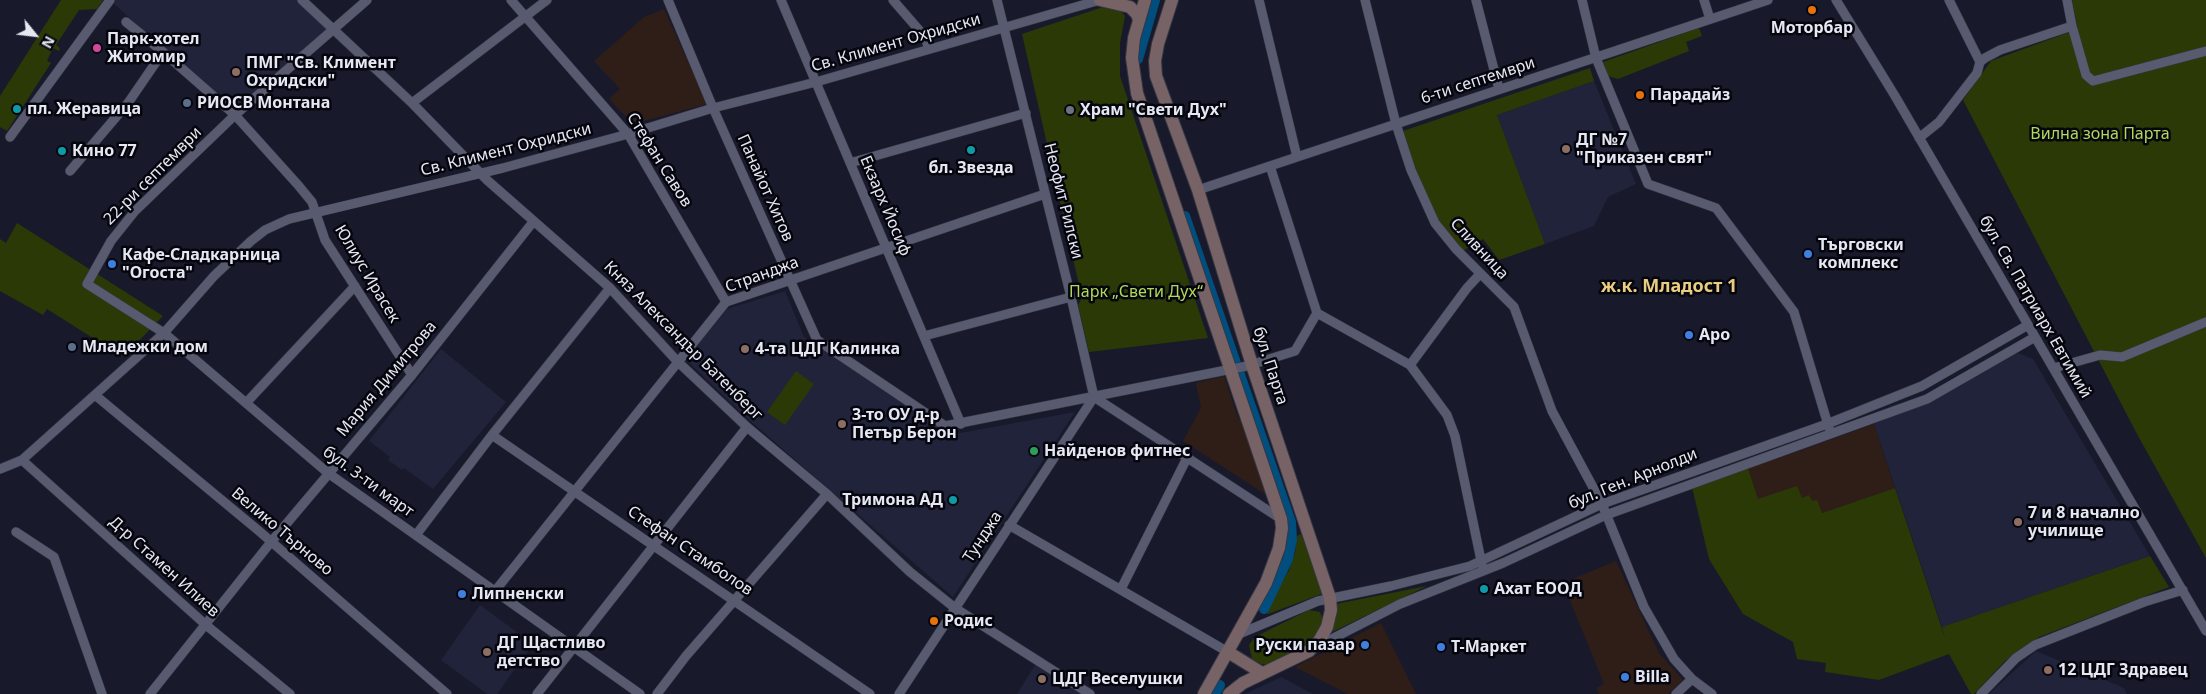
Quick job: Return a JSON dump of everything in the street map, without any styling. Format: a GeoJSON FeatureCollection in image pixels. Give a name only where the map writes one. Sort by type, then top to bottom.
{"type":"FeatureCollection","features":[{"type":"Feature","properties":{"kind":"main road"},"geometry":{"type":"LineString","coordinates":[[1100,0],[1130,8],[1137,14],[1139,20]]}},
{"type":"Feature","properties":{"kind":"main road"},"geometry":{"type":"LineString","coordinates":[[1146,0],[1139,20],[1132,58],[1137,93],[1233,369],[1281,519],[1281,538],[1272,570],[1204,694]]}},
{"type":"Feature","properties":{"kind":"main road","name":"бул. Парта"},"geometry":{"type":"LineString","coordinates":[[1172,0],[1158,44],[1155,61],[1156,76],[1198,190],[1250,365],[1330,598],[1331,610],[1327,626],[1319,641],[1309,651],[1262,673],[1229,694]]}},
{"type":"Feature","properties":{"kind":"main road"},"geometry":{"type":"LineString","coordinates":[[1238,634],[1242,653],[1248,663]]}},
{"type":"Feature","properties":{"kind":"main road"},"geometry":{"type":"LineString","coordinates":[[1228,652],[1262,673]]}},
{"type":"Feature","properties":{"kind":"street"},"geometry":{"type":"LineString","coordinates":[[10,137],[110,0]]}},
{"type":"Feature","properties":{"kind":"street","name":"Княз Александър Батенберг"},"geometry":{"type":"LineString","coordinates":[[302,0],[412,103],[480,173],[533,222],[610,288],[677,361],[747,427],[827,494],[910,572],[955,608],[1090,694]]}},
{"type":"Feature","properties":{"kind":"street","name":"22-ри септември"},"geometry":{"type":"LineString","coordinates":[[87,284],[121,226],[235,115],[332,29],[368,0]]}},
{"type":"Feature","properties":{"kind":"street","name":"Стефан Савов"},"geometry":{"type":"LineString","coordinates":[[511,0],[527,15],[628,134],[726,302]]}},
{"type":"Feature","properties":{"kind":"street"},"geometry":{"type":"LineString","coordinates":[[412,103],[547,0]]}},
{"type":"Feature","properties":{"kind":"street","name":"Панайот Хитов"},"geometry":{"type":"LineString","coordinates":[[668,0],[713,108],[814,334],[820,343],[945,426],[1250,365],[1295,351],[1318,313]]}},
{"type":"Feature","properties":{"kind":"street","name":"Екзарх Йосиф"},"geometry":{"type":"LineString","coordinates":[[781,0],[961,424]]}},
{"type":"Feature","properties":{"kind":"street"},"geometry":{"type":"LineString","coordinates":[[893,0],[925,37],[929,49]]}},
{"type":"Feature","properties":{"kind":"street","name":"Неофит Рилски"},"geometry":{"type":"LineString","coordinates":[[997,0],[1071,296],[1094,397]]}},
{"type":"Feature","properties":{"kind":"street","name":"Св. Климент Охридски"},"geometry":{"type":"LineString","coordinates":[[0,469],[22,460],[164,333],[214,276],[250,241],[265,230],[289,219],[480,173],[628,134],[713,108],[816,82],[1100,0]]}},
{"type":"Feature","properties":{"kind":"street"},"geometry":{"type":"LineString","coordinates":[[1259,0],[1297,157]]}},
{"type":"Feature","properties":{"kind":"street","name":"Сливница"},"geometry":{"type":"LineString","coordinates":[[1365,0],[1396,124],[1411,170],[1435,224],[1456,249],[1514,307],[1556,420],[1602,504],[1653,623],[1670,654],[1692,679],[1712,694]]}},
{"type":"Feature","properties":{"kind":"street"},"geometry":{"type":"LineString","coordinates":[[1476,0],[1499,89]]}},
{"type":"Feature","properties":{"kind":"street"},"geometry":{"type":"LineString","coordinates":[[1582,0],[1596,58],[1648,184],[1716,208],[1794,312],[1827,424],[1832,435]]}},
{"type":"Feature","properties":{"kind":"street"},"geometry":{"type":"LineString","coordinates":[[1704,0],[1710,19]]}},
{"type":"Feature","properties":{"kind":"street","name":"6-ти септември"},"geometry":{"type":"LineString","coordinates":[[1198,190],[1768,0]]}},
{"type":"Feature","properties":{"kind":"street","name":"бул. Св. Патриарх Евтимий"},"geometry":{"type":"LineString","coordinates":[[1836,0],[2054,368],[2206,631]]}},
{"type":"Feature","properties":{"kind":"street"},"geometry":{"type":"LineString","coordinates":[[1919,138],[1939,122],[1977,73],[1980,62],[1949,0]]}},
{"type":"Feature","properties":{"kind":"street"},"geometry":{"type":"LineString","coordinates":[[2067,0],[2072,26],[2086,75],[2093,81],[2206,51]]}},
{"type":"Feature","properties":{"kind":"street","name":"Юлиус Ирасек"},"geometry":{"type":"LineString","coordinates":[[126,22],[235,115],[312,202],[325,240],[412,374]]}},
{"type":"Feature","properties":{"kind":"street"},"geometry":{"type":"LineString","coordinates":[[1980,62],[2000,50],[2072,26]]}},
{"type":"Feature","properties":{"kind":"street"},"geometry":{"type":"LineString","coordinates":[[70,171],[128,103],[163,52]]}},
{"type":"Feature","properties":{"kind":"street"},"geometry":{"type":"LineString","coordinates":[[850,162],[1026,113]]}},
{"type":"Feature","properties":{"kind":"street"},"geometry":{"type":"LineString","coordinates":[[1270,166],[1318,313],[1410,365],[1448,415],[1455,436],[1480,561],[1484,571]]}},
{"type":"Feature","properties":{"kind":"street","name":"Странджа"},"geometry":{"type":"LineString","coordinates":[[495,591],[726,302],[1045,194]]}},
{"type":"Feature","properties":{"kind":"street","name":"Мария Димитрова"},"geometry":{"type":"LineString","coordinates":[[150,694],[328,473],[412,374],[533,222]]}},
{"type":"Feature","properties":{"kind":"street"},"geometry":{"type":"LineString","coordinates":[[1410,365],[1480,274]]}},
{"type":"Feature","properties":{"kind":"street","name":"бул. 3-ти март"},"geometry":{"type":"LineString","coordinates":[[87,284],[164,333],[328,473],[640,694]]}},
{"type":"Feature","properties":{"kind":"street"},"geometry":{"type":"LineString","coordinates":[[246,403],[355,286]]}},
{"type":"Feature","properties":{"kind":"street"},"geometry":{"type":"LineString","coordinates":[[416,535],[492,435],[610,288]]}},
{"type":"Feature","properties":{"kind":"street"},"geometry":{"type":"LineString","coordinates":[[924,336],[1071,296]]}},
{"type":"Feature","properties":{"kind":"street"},"geometry":{"type":"LineString","coordinates":[[2054,368],[2100,355],[2122,357],[2206,322]]}},
{"type":"Feature","properties":{"kind":"street","name":"бул. Ген. Арнолди"},"geometry":{"type":"LineString","coordinates":[[1238,634],[1292,610],[1330,598],[1445,574],[1480,561],[1602,504],[1827,424],[1922,386],[2028,326]]}},
{"type":"Feature","properties":{"kind":"street","name":"бул. Ген. Арнолди"},"geometry":{"type":"LineString","coordinates":[[1309,651],[1400,604],[1484,571],[1606,515],[1832,435],[1927,399],[2035,337]]}},
{"type":"Feature","properties":{"kind":"street","name":"Велико Търново"},"geometry":{"type":"LineString","coordinates":[[95,395],[272,542],[448,694]]}},
{"type":"Feature","properties":{"kind":"street"},"geometry":{"type":"LineString","coordinates":[[1094,397],[1281,519]]}},
{"type":"Feature","properties":{"kind":"street","name":"Тунджа"},"geometry":{"type":"LineString","coordinates":[[899,694],[1094,397]]}},
{"type":"Feature","properties":{"kind":"street"},"geometry":{"type":"LineString","coordinates":[[537,694],[747,427]]}},
{"type":"Feature","properties":{"kind":"street","name":"Стефан Стамболов"},"geometry":{"type":"LineString","coordinates":[[492,435],[736,600],[870,694]]}},
{"type":"Feature","properties":{"kind":"street"},"geometry":{"type":"LineString","coordinates":[[1121,589],[1187,458]]}},
{"type":"Feature","properties":{"kind":"street","name":"Д-р Стамен Илиев"},"geometry":{"type":"LineString","coordinates":[[22,460],[206,625],[290,694]]}},
{"type":"Feature","properties":{"kind":"street"},"geometry":{"type":"LineString","coordinates":[[657,694],[686,656],[827,494]]}},
{"type":"Feature","properties":{"kind":"street"},"geometry":{"type":"LineString","coordinates":[[1009,524],[1228,652]]}},
{"type":"Feature","properties":{"kind":"street"},"geometry":{"type":"LineString","coordinates":[[16,532],[54,557],[102,694]]}},
{"type":"Feature","properties":{"kind":"street"},"geometry":{"type":"LineString","coordinates":[[1981,694],[2016,658],[2035,645],[2144,602],[2183,590]]}},
{"type":"Feature","properties":{"kind":"street"},"geometry":{"type":"LineString","coordinates":[[1676,694],[1692,679]]}},
{"type":"Feature","properties":{"kind":"shaded area","name":"ПМГ \"Св. Климент Охридски\""},"geometry":{"type":"Polygon","coordinates":[[[110,0],[302,0],[332,29],[235,115],[110,0]]]}},
{"type":"Feature","properties":{"kind":"shaded area"},"geometry":{"type":"Polygon","coordinates":[[[664,9],[707,104],[633,124],[609,99],[620,89],[594,61],[644,17],[664,9]]]}},
{"type":"Feature","properties":{"kind":"shaded area","name":"ДГ №7 \"Приказен свят\""},"geometry":{"type":"Polygon","coordinates":[[[1594,81],[1636,184],[1608,197],[1594,226],[1545,244],[1497,115],[1594,81]]]}},
{"type":"Feature","properties":{"kind":"shaded area"},"geometry":{"type":"Polygon","coordinates":[[[785,291],[804,337],[949,435],[1075,412],[953,597],[747,418],[686,360],[727,309],[785,291]]]}},
{"type":"Feature","properties":{"kind":"shaded area"},"geometry":{"type":"Polygon","coordinates":[[[441,349],[506,402],[433,489],[404,468],[402,470],[388,460],[390,457],[369,441],[441,349]]]}},
{"type":"Feature","properties":{"kind":"shaded area","name":"7 и 8 начално училище"},"geometry":{"type":"Polygon","coordinates":[[[2018,353],[2033,359],[2150,556],[1942,627],[1874,424],[1958,387],[2007,356],[2018,353]]]}},
{"type":"Feature","properties":{"kind":"shaded area"},"geometry":{"type":"Polygon","coordinates":[[[1224,376],[1238,418],[1249,429],[1272,493],[1265,494],[1183,441],[1201,408],[1196,383],[1224,376]]]}},
{"type":"Feature","properties":{"kind":"shaded area"},"geometry":{"type":"Polygon","coordinates":[[[1874,424],[1895,488],[1822,513],[1812,501],[1802,498],[1758,500],[1748,468],[1874,424]]]}},
{"type":"Feature","properties":{"kind":"shaded area"},"geometry":{"type":"Polygon","coordinates":[[[1616,561],[1659,653],[1683,680],[1668,694],[1599,694],[1596,688],[1604,684],[1563,583],[1616,561]]]}},
{"type":"Feature","properties":{"kind":"shaded area","name":"ДГ Щастливо детство"},"geometry":{"type":"Polygon","coordinates":[[[480,605],[533,644],[497,694],[487,694],[441,660],[480,605]]]}},
{"type":"Feature","properties":{"kind":"shaded area","name":"Руски пазар"},"geometry":{"type":"Polygon","coordinates":[[[1381,623],[1416,694],[1348,694],[1295,667],[1381,623]]]}},
{"type":"Feature","properties":{"kind":"shaded area","name":"12 ЦДГ Здравец"},"geometry":{"type":"Polygon","coordinates":[[[2036,651],[2124,688],[2127,694],[1989,694],[2036,651]]]}},
{"type":"Feature","properties":{"kind":"shaded area","name":"ЦДГ Веселушки"},"geometry":{"type":"Polygon","coordinates":[[[1035,665],[1082,694],[1017,694],[1035,665]]]}},
{"type":"Feature","properties":{"kind":"shaded area"},"geometry":{"type":"Polygon","coordinates":[[[1281,677],[1313,694],[1245,694],[1281,677]]]}},
{"type":"Feature","properties":{"kind":"green space"},"geometry":{"type":"Polygon","coordinates":[[[61,0],[103,0],[97,9],[79,10],[56,45],[60,48],[59,51],[53,48],[47,61],[51,63],[7,131],[0,127],[0,96],[61,0]]]}},
{"type":"Feature","properties":{"kind":"green space","name":"Вилна зона Парта"},"geometry":{"type":"Polygon","coordinates":[[[2072,0],[2206,0],[2206,558],[2137,434],[1963,100],[1991,61],[2078,29],[2072,0]]]}},
{"type":"Feature","properties":{"kind":"green space","name":"Парк „Свети Дух“"},"geometry":{"type":"Polygon","coordinates":[[[1103,7],[1119,9],[1125,16],[1120,43],[1120,76],[1208,338],[1089,352],[1078,305],[1082,298],[1022,34],[1103,7]]]}},
{"type":"Feature","properties":{"kind":"green space"},"geometry":{"type":"Polygon","coordinates":[[[1699,28],[1702,36],[1686,42],[1689,51],[1618,79],[1608,76],[1603,62],[1699,28]]]}},
{"type":"Feature","properties":{"kind":"green space"},"geometry":{"type":"Polygon","coordinates":[[[1590,68],[1594,81],[1497,115],[1545,244],[1499,260],[1483,239],[1461,252],[1437,225],[1400,132],[1590,68]]]}},
{"type":"Feature","properties":{"kind":"green space"},"geometry":{"type":"Polygon","coordinates":[[[17,223],[163,316],[123,357],[47,309],[43,315],[0,291],[0,239],[6,243],[17,223]]]}},
{"type":"Feature","properties":{"kind":"green space"},"geometry":{"type":"Polygon","coordinates":[[[796,371],[814,384],[785,425],[767,412],[796,371]]]}},
{"type":"Feature","properties":{"kind":"green space"},"geometry":{"type":"Polygon","coordinates":[[[1748,468],[1758,499],[1797,486],[1802,498],[1809,495],[1812,501],[1817,500],[1822,513],[1895,488],[1945,638],[1942,627],[2150,556],[2169,587],[2039,637],[2005,661],[1974,694],[1971,694],[1949,654],[1879,680],[1825,672],[1826,663],[1797,659],[1793,642],[1743,614],[1709,559],[1692,487],[1748,468]]]}},
{"type":"Feature","properties":{"kind":"green space"},"geometry":{"type":"Polygon","coordinates":[[[1301,534],[1324,593],[1268,614],[1265,612],[1289,570],[1295,553],[1297,536],[1301,534]]]}},
{"type":"Feature","properties":{"kind":"green space"},"geometry":{"type":"Polygon","coordinates":[[[1427,586],[1332,632],[1336,604],[1427,586]]]}},
{"type":"Feature","properties":{"kind":"green space"},"geometry":{"type":"Polygon","coordinates":[[[1309,610],[1320,612],[1323,620],[1316,635],[1304,648],[1270,665],[1261,664],[1252,659],[1249,645],[1255,637],[1309,610]]]}},
{"type":"Feature","properties":{"kind":"waterway"},"geometry":{"type":"LineString","coordinates":[[1138,59],[1155,0]]}},
{"type":"Feature","properties":{"kind":"waterway"},"geometry":{"type":"LineString","coordinates":[[1185,216],[1291,522],[1292,540],[1288,559],[1264,609]]}},
{"type":"Feature","properties":{"kind":"waterway"},"geometry":{"type":"LineString","coordinates":[[1215,694],[1220,685]]}},
{"type":"Feature","properties":{"kind":"place","name":"Моторбар"},"geometry":{"type":"Point","coordinates":[1812,10]}},
{"type":"Feature","properties":{"kind":"place","name":"Парк-хотел Житомир"},"geometry":{"type":"Point","coordinates":[97,48]}},
{"type":"Feature","properties":{"kind":"place","name":"ПМГ \"Св. Климент Охридски\""},"geometry":{"type":"Point","coordinates":[236,72]}},
{"type":"Feature","properties":{"kind":"place","name":"Парадайз"},"geometry":{"type":"Point","coordinates":[1640,95]}},
{"type":"Feature","properties":{"kind":"place","name":"РИОСВ Монтана"},"geometry":{"type":"Point","coordinates":[187,103]}},
{"type":"Feature","properties":{"kind":"place","name":"пл. Жеравица"},"geometry":{"type":"Point","coordinates":[17,109]}},
{"type":"Feature","properties":{"kind":"place","name":"Храм \"Свети Дух\""},"geometry":{"type":"Point","coordinates":[1070,110]}},
{"type":"Feature","properties":{"kind":"place","name":"ДГ №7 \"Приказен свят\""},"geometry":{"type":"Point","coordinates":[1566,149]}},
{"type":"Feature","properties":{"kind":"place","name":"бл. Звезда"},"geometry":{"type":"Point","coordinates":[971,150]}},
{"type":"Feature","properties":{"kind":"place","name":"Кино 77"},"geometry":{"type":"Point","coordinates":[62,151]}},
{"type":"Feature","properties":{"kind":"place","name":"Търговски комплекс"},"geometry":{"type":"Point","coordinates":[1808,254]}},
{"type":"Feature","properties":{"kind":"place","name":"Кафе-Сладкарница \"Огоста\""},"geometry":{"type":"Point","coordinates":[112,264]}},
{"type":"Feature","properties":{"kind":"place","name":"Аро"},"geometry":{"type":"Point","coordinates":[1689,335]}},
{"type":"Feature","properties":{"kind":"place","name":"Младежки дом"},"geometry":{"type":"Point","coordinates":[72,347]}},
{"type":"Feature","properties":{"kind":"place","name":"4-та ЦДГ Калинка"},"geometry":{"type":"Point","coordinates":[745,349]}},
{"type":"Feature","properties":{"kind":"place","name":"3-то ОУ д-р Петър Берон"},"geometry":{"type":"Point","coordinates":[842,424]}},
{"type":"Feature","properties":{"kind":"place","name":"Найденов фитнес"},"geometry":{"type":"Point","coordinates":[1034,451]}},
{"type":"Feature","properties":{"kind":"place","name":"Тримона АД"},"geometry":{"type":"Point","coordinates":[953,500]}},
{"type":"Feature","properties":{"kind":"place","name":"7 и 8 начално училище"},"geometry":{"type":"Point","coordinates":[2018,522]}},
{"type":"Feature","properties":{"kind":"place","name":"Ахат ЕООД"},"geometry":{"type":"Point","coordinates":[1484,589]}},
{"type":"Feature","properties":{"kind":"place","name":"Липненски"},"geometry":{"type":"Point","coordinates":[462,594]}},
{"type":"Feature","properties":{"kind":"place","name":"Родис"},"geometry":{"type":"Point","coordinates":[934,621]}},
{"type":"Feature","properties":{"kind":"place","name":"Руски пазар"},"geometry":{"type":"Point","coordinates":[1365,645]}},
{"type":"Feature","properties":{"kind":"place","name":"Т-Маркет"},"geometry":{"type":"Point","coordinates":[1441,647]}},
{"type":"Feature","properties":{"kind":"place","name":"ДГ Щастливо детство"},"geometry":{"type":"Point","coordinates":[487,652]}},
{"type":"Feature","properties":{"kind":"place","name":"12 ЦДГ Здравец"},"geometry":{"type":"Point","coordinates":[2048,670]}},
{"type":"Feature","properties":{"kind":"place","name":"Billa"},"geometry":{"type":"Point","coordinates":[1625,677]}},
{"type":"Feature","properties":{"kind":"place","name":"ЦДГ Веселушки"},"geometry":{"type":"Point","coordinates":[1042,679]}},
{"type":"Feature","properties":{"kind":"district","name":"ж.к. Младост 1"},"geometry":{"type":"Point","coordinates":[1669,287]}}]}
